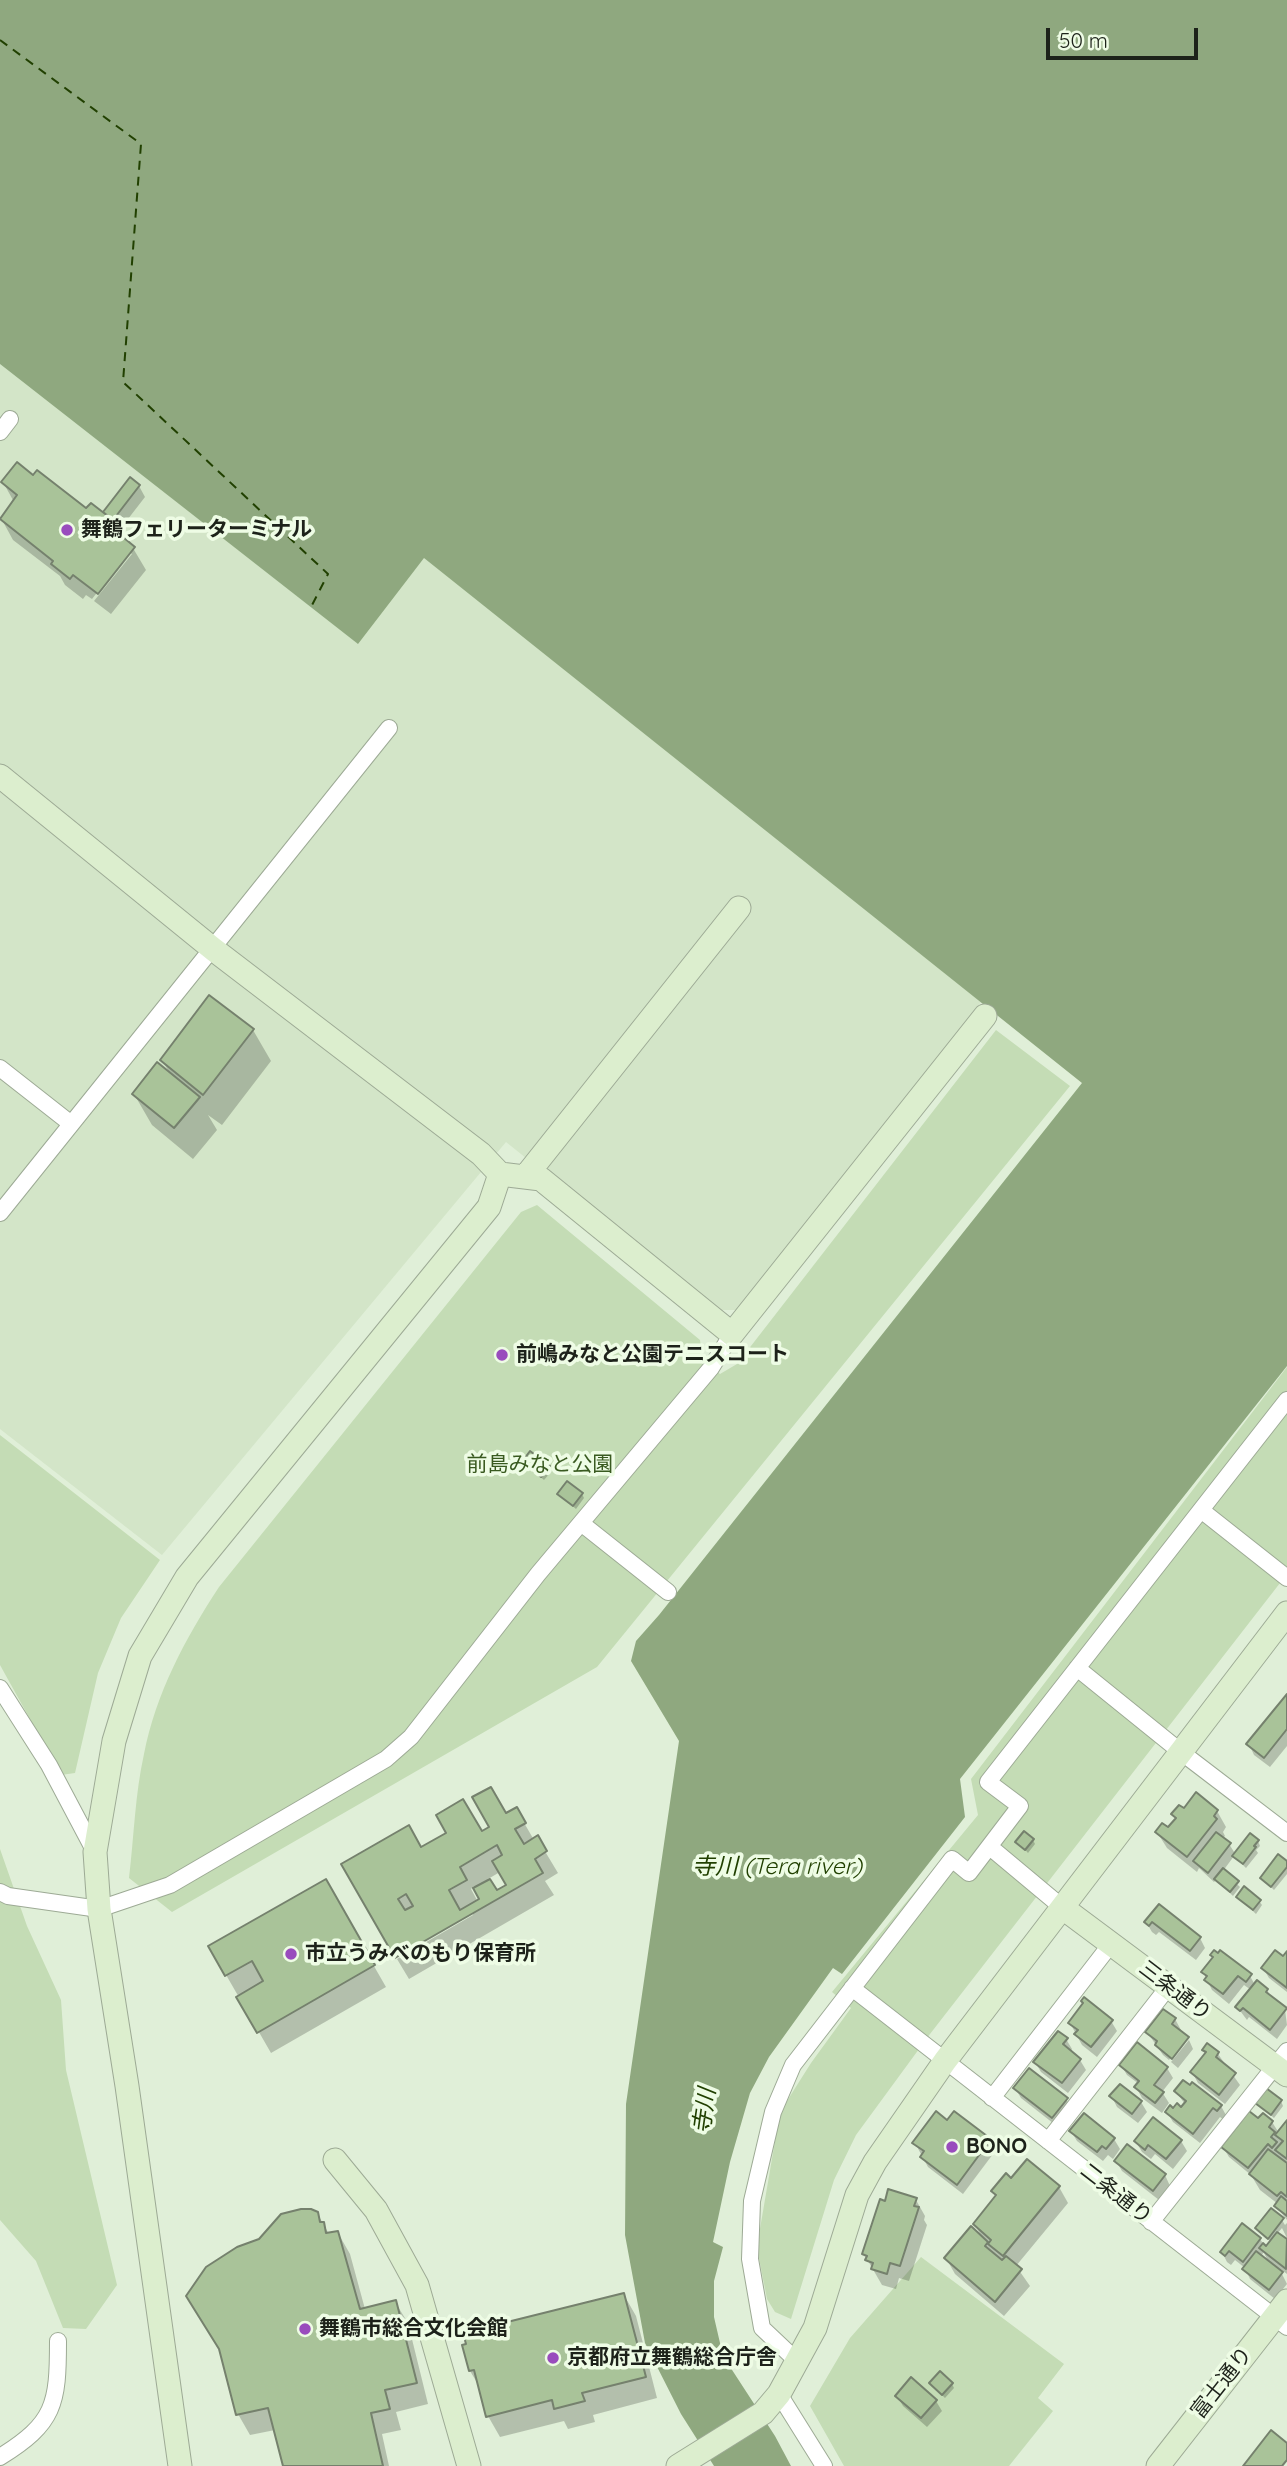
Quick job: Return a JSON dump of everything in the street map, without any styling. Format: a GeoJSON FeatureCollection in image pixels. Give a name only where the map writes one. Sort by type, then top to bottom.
{"type":"FeatureCollection","features":[{"type":"Feature","properties":{"kind":"street"},"geometry":{"type":"LineString","coordinates":[[0,1213],[388,728]]}},
{"type":"Feature","properties":{"kind":"street"},"geometry":{"type":"LineString","coordinates":[[0,776],[213,949],[481,1154],[500,1174],[541,1179],[732,1334]]}},
{"type":"Feature","properties":{"kind":"street"},"geometry":{"type":"LineString","coordinates":[[525,1177],[739,908]]}},
{"type":"Feature","properties":{"kind":"street"},"geometry":{"type":"LineString","coordinates":[[0,1892],[8,1896],[99,1909],[170,1885],[386,1759],[411,1737],[581,1523],[711,1367],[732,1334],[985,1016]]}},
{"type":"Feature","properties":{"kind":"street"},"geometry":{"type":"LineString","coordinates":[[0,1068],[70,1123]]}},
{"type":"Feature","properties":{"kind":"street"},"geometry":{"type":"LineString","coordinates":[[180,2466],[129,2098],[99,1909],[95,1852],[114,1741],[140,1656],[187,1577],[489,1206],[500,1174]]}},
{"type":"Feature","properties":{"kind":"street"},"geometry":{"type":"LineString","coordinates":[[798,2362],[762,2328],[750,2259],[752,2201],[773,2112],[793,2065],[952,1859],[969,1873],[990,1847],[1020,1806],[988,1782],[1287,1400]]}},
{"type":"Feature","properties":{"kind":"street"},"geometry":{"type":"LineString","coordinates":[[1201,1510],[1287,1578]]}},
{"type":"Feature","properties":{"kind":"street"},"geometry":{"type":"LineString","coordinates":[[581,1523],[668,1592]]}},
{"type":"Feature","properties":{"kind":"street"},"geometry":{"type":"LineString","coordinates":[[688,2460],[764,2413],[779,2394],[815,2328],[857,2195],[875,2162],[945,2061],[1287,1613]]}},
{"type":"Feature","properties":{"kind":"street"},"geometry":{"type":"LineString","coordinates":[[1077,1668],[1287,1833]]}},
{"type":"Feature","properties":{"kind":"street"},"geometry":{"type":"LineString","coordinates":[[0,1688],[49,1765],[95,1852]]}},
{"type":"Feature","properties":{"kind":"street"},"geometry":{"type":"LineString","coordinates":[[990,1847],[1063,1908]]}},
{"type":"Feature","properties":{"kind":"street","name":"三条通り"},"geometry":{"type":"LineString","coordinates":[[1063,1908],[1169,1986],[1283,2064]]}},
{"type":"Feature","properties":{"kind":"street"},"geometry":{"type":"LineString","coordinates":[[992,2098],[1111,1944]]}},
{"type":"Feature","properties":{"kind":"street"},"geometry":{"type":"LineString","coordinates":[[1048,2141],[1169,1986]]}},
{"type":"Feature","properties":{"kind":"street","name":"二条通り"},"geometry":{"type":"LineString","coordinates":[[852,1988],[1151,2221],[1283,2315]]}},
{"type":"Feature","properties":{"kind":"street"},"geometry":{"type":"LineString","coordinates":[[1151,2221],[1283,2064]]}},
{"type":"Feature","properties":{"kind":"street"},"geometry":{"type":"LineString","coordinates":[[335,2160],[376,2210],[417,2285],[469,2466]]}},
{"type":"Feature","properties":{"kind":"street","name":"富士通り"},"geometry":{"type":"LineString","coordinates":[[1163,2464],[1283,2315]]}},
{"type":"Feature","properties":{"kind":"street"},"geometry":{"type":"LineString","coordinates":[[0,2456],[27,2440],[44,2422],[54,2399],[58,2376],[58,2341]]}},
{"type":"Feature","properties":{"kind":"street"},"geometry":{"type":"LineString","coordinates":[[779,2394],[824,2466]]}},
{"type":"Feature","properties":{"kind":"shaded area"},"geometry":{"type":"Polygon","coordinates":[[[0,364],[357,643],[424,557],[981,1002],[740,1310],[715,1310],[506,1142],[162,1555],[0,1429],[0,364]]]}},
{"type":"Feature","properties":{"kind":"green space","name":"前島みなと公園"},"geometry":{"type":"Polygon","coordinates":[[[996,1030],[1070,1086],[597,1667],[172,1912],[129,1878],[139,1784],[149,1731],[173,1667],[195,1626],[219,1587],[521,1212],[537,1205],[700,1340],[703,1361],[720,1374],[737,1364],[996,1030]]]}},
{"type":"Feature","properties":{"kind":"green space"},"geometry":{"type":"Polygon","coordinates":[[[1287,1367],[1287,1574],[930,2034],[856,2135],[834,2180],[791,2319],[775,2312],[767,2299],[756,2252],[780,2112],[851,2008],[832,1992],[978,1815],[971,1779],[1287,1367]]]}},
{"type":"Feature","properties":{"kind":"green space"},"geometry":{"type":"Polygon","coordinates":[[[0,1435],[160,1560],[121,1618],[98,1673],[75,1773],[61,1775],[0,1665],[0,1435]]]}},
{"type":"Feature","properties":{"kind":"green space"},"geometry":{"type":"Polygon","coordinates":[[[0,1849],[27,1926],[61,2000],[66,2070],[117,2285],[86,2329],[63,2328],[36,2261],[0,2220],[0,1849]]]}},
{"type":"Feature","properties":{"kind":"green space"},"geometry":{"type":"Polygon","coordinates":[[[921,2257],[1064,2364],[1038,2398],[1053,2411],[1009,2466],[844,2466],[810,2406],[850,2338],[921,2257]]]}},
{"type":"Feature","properties":{"kind":"water"},"geometry":{"type":"Polygon","coordinates":[[[0,0],[1287,0],[1287,1366],[960,1779],[965,1817],[842,1974],[833,1968],[769,2057],[750,2093],[730,2162],[713,2242],[723,2247],[714,2281],[714,2317],[723,2356],[775,2436],[791,2466],[714,2466],[681,2414],[645,2343],[625,2235],[626,2104],[679,1741],[631,1661],[636,1641],[1082,1083],[424,558],[358,644],[0,364],[0,0]]]}},
{"type":"Feature","properties":{"kind":"building","name":"舞鶴フェリーターミナル"},"geometry":{"type":"Polygon","coordinates":[[[17,462],[33,475],[37,470],[86,508],[91,503],[122,527],[118,533],[135,547],[98,594],[73,575],[70,579],[51,564],[53,561],[0,519],[17,495],[1,482],[17,462]]]}},
{"type":"Feature","properties":{"kind":"building"},"geometry":{"type":"Polygon","coordinates":[[[130,477],[140,485],[113,520],[103,512],[130,477]]]}},
{"type":"Feature","properties":{"kind":"building"},"geometry":{"type":"Polygon","coordinates":[[[209,995],[254,1029],[203,1095],[160,1060],[209,995]]]}},
{"type":"Feature","properties":{"kind":"building"},"geometry":{"type":"Polygon","coordinates":[[[157,1062],[200,1097],[174,1128],[132,1094],[157,1062]]]}},
{"type":"Feature","properties":{"kind":"building"},"geometry":{"type":"Polygon","coordinates":[[[530,1451],[550,1466],[541,1477],[522,1462],[530,1451]]]}},
{"type":"Feature","properties":{"kind":"building"},"geometry":{"type":"Polygon","coordinates":[[[567,1481],[583,1493],[573,1506],[557,1494],[567,1481]]]}},
{"type":"Feature","properties":{"kind":"building"},"geometry":{"type":"Polygon","coordinates":[[[1287,1694],[1287,1729],[1264,1758],[1246,1744],[1287,1694]]]}},
{"type":"Feature","properties":{"kind":"building"},"geometry":{"type":"Polygon","coordinates":[[[491,1787],[506,1813],[517,1807],[526,1823],[515,1829],[524,1844],[538,1835],[547,1851],[535,1859],[543,1873],[395,1958],[341,1864],[409,1825],[421,1847],[446,1833],[436,1815],[463,1799],[482,1831],[489,1827],[472,1797],[491,1787]],[[497,1845],[460,1867],[467,1880],[449,1890],[460,1910],[479,1899],[473,1888],[490,1879],[497,1890],[506,1885],[492,1861],[502,1855],[497,1845]],[[406,1894],[398,1899],[405,1910],[413,1906],[406,1894]]]}},
{"type":"Feature","properties":{"kind":"building"},"geometry":{"type":"Polygon","coordinates":[[[1196,1792],[1218,1810],[1214,1816],[1217,1819],[1187,1857],[1155,1832],[1162,1823],[1168,1827],[1176,1818],[1171,1814],[1179,1805],[1184,1808],[1196,1792]]]}},
{"type":"Feature","properties":{"kind":"building"},"geometry":{"type":"Polygon","coordinates":[[[1024,1831],[1034,1839],[1025,1850],[1015,1842],[1024,1831]]]}},
{"type":"Feature","properties":{"kind":"building"},"geometry":{"type":"Polygon","coordinates":[[[1216,1832],[1231,1843],[1208,1873],[1193,1861],[1216,1832]]]}},
{"type":"Feature","properties":{"kind":"building"},"geometry":{"type":"Polygon","coordinates":[[[1250,1833],[1259,1840],[1243,1864],[1232,1856],[1250,1833]]]}},
{"type":"Feature","properties":{"kind":"building"},"geometry":{"type":"Polygon","coordinates":[[[1278,1854],[1287,1861],[1287,1867],[1271,1887],[1260,1878],[1278,1854]]]}},
{"type":"Feature","properties":{"kind":"building"},"geometry":{"type":"Polygon","coordinates":[[[1223,1868],[1239,1881],[1230,1892],[1214,1879],[1223,1868]]]}},
{"type":"Feature","properties":{"kind":"building","name":"市立うみべのもり保育所"},"geometry":{"type":"Polygon","coordinates":[[[326,1879],[375,1965],[257,2033],[236,1997],[263,1981],[252,1961],[225,1976],[208,1946],[326,1879]]]}},
{"type":"Feature","properties":{"kind":"building"},"geometry":{"type":"Polygon","coordinates":[[[1244,1886],[1261,1900],[1253,1910],[1236,1897],[1244,1886]]]}},
{"type":"Feature","properties":{"kind":"building"},"geometry":{"type":"Polygon","coordinates":[[[1159,1904],[1201,1937],[1190,1951],[1152,1922],[1149,1926],[1144,1922],[1159,1904]]]}},
{"type":"Feature","properties":{"kind":"building"},"geometry":{"type":"Polygon","coordinates":[[[1214,1950],[1218,1953],[1220,1950],[1252,1974],[1246,1982],[1238,1976],[1223,1994],[1204,1980],[1207,1976],[1201,1972],[1213,1957],[1210,1955],[1214,1950]]]}},
{"type":"Feature","properties":{"kind":"building"},"geometry":{"type":"Polygon","coordinates":[[[1275,1950],[1283,1956],[1287,1951],[1287,1988],[1261,1968],[1275,1950]]]}},
{"type":"Feature","properties":{"kind":"building"},"geometry":{"type":"Polygon","coordinates":[[[1257,1980],[1268,1989],[1266,1992],[1287,2008],[1270,2030],[1243,2008],[1240,2011],[1235,2007],[1257,1980]]]}},
{"type":"Feature","properties":{"kind":"building"},"geometry":{"type":"Polygon","coordinates":[[[1084,1997],[1113,2020],[1091,2047],[1074,2034],[1078,2030],[1068,2023],[1083,2003],[1081,2001],[1084,1997]]]}},
{"type":"Feature","properties":{"kind":"building"},"geometry":{"type":"Polygon","coordinates":[[[1163,2009],[1176,2018],[1172,2024],[1189,2037],[1172,2059],[1155,2045],[1157,2041],[1145,2032],[1163,2009]]]}},
{"type":"Feature","properties":{"kind":"building"},"geometry":{"type":"Polygon","coordinates":[[[1058,2031],[1068,2038],[1063,2044],[1081,2059],[1062,2083],[1033,2062],[1058,2031]]]}},
{"type":"Feature","properties":{"kind":"building"},"geometry":{"type":"Polygon","coordinates":[[[1137,2042],[1168,2067],[1154,2085],[1164,2092],[1155,2103],[1134,2087],[1139,2081],[1119,2065],[1137,2042]]]}},
{"type":"Feature","properties":{"kind":"building"},"geometry":{"type":"Polygon","coordinates":[[[1207,2043],[1219,2052],[1216,2057],[1236,2073],[1219,2095],[1190,2072],[1206,2052],[1202,2050],[1207,2043]]]}},
{"type":"Feature","properties":{"kind":"building"},"geometry":{"type":"Polygon","coordinates":[[[1029,2068],[1068,2098],[1052,2118],[1013,2088],[1029,2068]]]}},
{"type":"Feature","properties":{"kind":"building"},"geometry":{"type":"Polygon","coordinates":[[[1183,2080],[1190,2085],[1192,2082],[1222,2105],[1217,2111],[1213,2108],[1193,2134],[1165,2112],[1170,2105],[1173,2108],[1177,2103],[1181,2107],[1186,2101],[1174,2091],[1183,2080]]]}},
{"type":"Feature","properties":{"kind":"building"},"geometry":{"type":"Polygon","coordinates":[[[1120,2084],[1142,2101],[1132,2114],[1109,2096],[1120,2084]]]}},
{"type":"Feature","properties":{"kind":"building"},"geometry":{"type":"Polygon","coordinates":[[[1266,2088],[1282,2100],[1271,2115],[1255,2103],[1266,2088]]]}},
{"type":"Feature","properties":{"kind":"building","name":"BONO"},"geometry":{"type":"Polygon","coordinates":[[[936,2111],[947,2120],[954,2111],[991,2139],[957,2185],[920,2157],[924,2151],[912,2143],[936,2111]]]}},
{"type":"Feature","properties":{"kind":"building"},"geometry":{"type":"Polygon","coordinates":[[[1249,2111],[1258,2118],[1263,2113],[1273,2121],[1269,2127],[1275,2132],[1271,2137],[1277,2142],[1272,2148],[1268,2144],[1248,2168],[1221,2147],[1249,2111]]]}},
{"type":"Feature","properties":{"kind":"building"},"geometry":{"type":"Polygon","coordinates":[[[1084,2113],[1115,2138],[1106,2149],[1102,2146],[1097,2152],[1069,2131],[1084,2113]]]}},
{"type":"Feature","properties":{"kind":"building"},"geometry":{"type":"Polygon","coordinates":[[[1153,2117],[1182,2140],[1166,2159],[1148,2145],[1145,2150],[1134,2141],[1153,2117]]]}},
{"type":"Feature","properties":{"kind":"building"},"geometry":{"type":"Polygon","coordinates":[[[1287,2120],[1287,2159],[1275,2150],[1283,2141],[1275,2135],[1287,2120]]]}},
{"type":"Feature","properties":{"kind":"building"},"geometry":{"type":"Polygon","coordinates":[[[1127,2144],[1166,2174],[1153,2191],[1114,2161],[1127,2144]]]}},
{"type":"Feature","properties":{"kind":"building"},"geometry":{"type":"Polygon","coordinates":[[[1268,2149],[1287,2163],[1287,2197],[1281,2192],[1277,2196],[1249,2174],[1268,2149]]]}},
{"type":"Feature","properties":{"kind":"building"},"geometry":{"type":"Polygon","coordinates":[[[1027,2159],[1060,2186],[1003,2256],[988,2244],[991,2240],[973,2224],[996,2195],[991,2191],[1006,2173],[1011,2178],[1027,2159]]]}},
{"type":"Feature","properties":{"kind":"building"},"geometry":{"type":"Polygon","coordinates":[[[888,2189],[917,2198],[914,2206],[919,2207],[900,2266],[890,2263],[887,2274],[871,2269],[873,2263],[865,2260],[867,2256],[862,2254],[880,2199],[885,2201],[888,2189]]]}},
{"type":"Feature","properties":{"kind":"building"},"geometry":{"type":"Polygon","coordinates":[[[1281,2196],[1287,2201],[1287,2216],[1274,2206],[1281,2196]]]}},
{"type":"Feature","properties":{"kind":"building"},"geometry":{"type":"Polygon","coordinates":[[[1271,2208],[1284,2218],[1268,2239],[1255,2228],[1271,2208]]]}},
{"type":"Feature","properties":{"kind":"building","name":"舞鶴市総合文化会館"},"geometry":{"type":"Polygon","coordinates":[[[301,2209],[318,2212],[326,2233],[338,2231],[360,2309],[396,2300],[417,2383],[385,2390],[390,2409],[371,2413],[383,2466],[283,2466],[268,2408],[236,2415],[219,2349],[186,2296],[206,2267],[237,2247],[259,2239],[281,2214],[301,2209]]]}},
{"type":"Feature","properties":{"kind":"building"},"geometry":{"type":"Polygon","coordinates":[[[1242,2223],[1261,2238],[1243,2262],[1229,2251],[1225,2256],[1220,2252],[1242,2223]]]}},
{"type":"Feature","properties":{"kind":"building"},"geometry":{"type":"Polygon","coordinates":[[[971,2226],[988,2242],[985,2246],[1002,2260],[1006,2256],[1022,2269],[995,2302],[944,2258],[971,2226]]]}},
{"type":"Feature","properties":{"kind":"building"},"geometry":{"type":"Polygon","coordinates":[[[1277,2232],[1287,2239],[1286,2269],[1259,2248],[1263,2243],[1266,2246],[1277,2232]]]}},
{"type":"Feature","properties":{"kind":"building"},"geometry":{"type":"Polygon","coordinates":[[[1256,2251],[1283,2272],[1269,2290],[1242,2269],[1256,2251]]]}},
{"type":"Feature","properties":{"kind":"building","name":"京都府立舞鶴総合庁舎"},"geometry":{"type":"Polygon","coordinates":[[[624,2293],[646,2377],[582,2393],[585,2401],[554,2409],[552,2400],[486,2417],[474,2370],[469,2371],[462,2345],[466,2344],[463,2333],[624,2293]]]}},
{"type":"Feature","properties":{"kind":"building"},"geometry":{"type":"Polygon","coordinates":[[[940,2371],[953,2383],[942,2395],[929,2383],[940,2371]]]}},
{"type":"Feature","properties":{"kind":"building"},"geometry":{"type":"Polygon","coordinates":[[[911,2377],[937,2400],[921,2418],[895,2396],[911,2377]]]}},
{"type":"Feature","properties":{"kind":"building"},"geometry":{"type":"Polygon","coordinates":[[[1271,2430],[1287,2443],[1287,2460],[1282,2466],[1243,2466],[1271,2430]]]}},
{"type":"Feature","properties":{"kind":"ferry route"},"geometry":{"type":"LineString","coordinates":[[0,40],[141,144],[123,382],[328,574],[311,607]]}},
{"type":"Feature","properties":{"kind":"place","name":"舞鶴フェリーターミナル"},"geometry":{"type":"Point","coordinates":[67,530]}},
{"type":"Feature","properties":{"kind":"place","name":"前嶋みなと公園テニスコート"},"geometry":{"type":"Point","coordinates":[502,1355]}},
{"type":"Feature","properties":{"kind":"place","name":"市立うみべのもり保育所"},"geometry":{"type":"Point","coordinates":[291,1954]}},
{"type":"Feature","properties":{"kind":"place","name":"BONO"},"geometry":{"type":"Point","coordinates":[952,2147]}},
{"type":"Feature","properties":{"kind":"place","name":"舞鶴市総合文化会館"},"geometry":{"type":"Point","coordinates":[305,2329]}},
{"type":"Feature","properties":{"kind":"place","name":"京都府立舞鶴総合庁舎"},"geometry":{"type":"Point","coordinates":[553,2358]}},
{"type":"Feature","properties":{"kind":"water label","name":"寺川 (Tera river)"},"geometry":{"type":"Point","coordinates":[777,1867]}},
{"type":"Feature","properties":{"kind":"water label","name":"寺川"},"geometry":{"type":"Point","coordinates":[705,2111]}}]}
